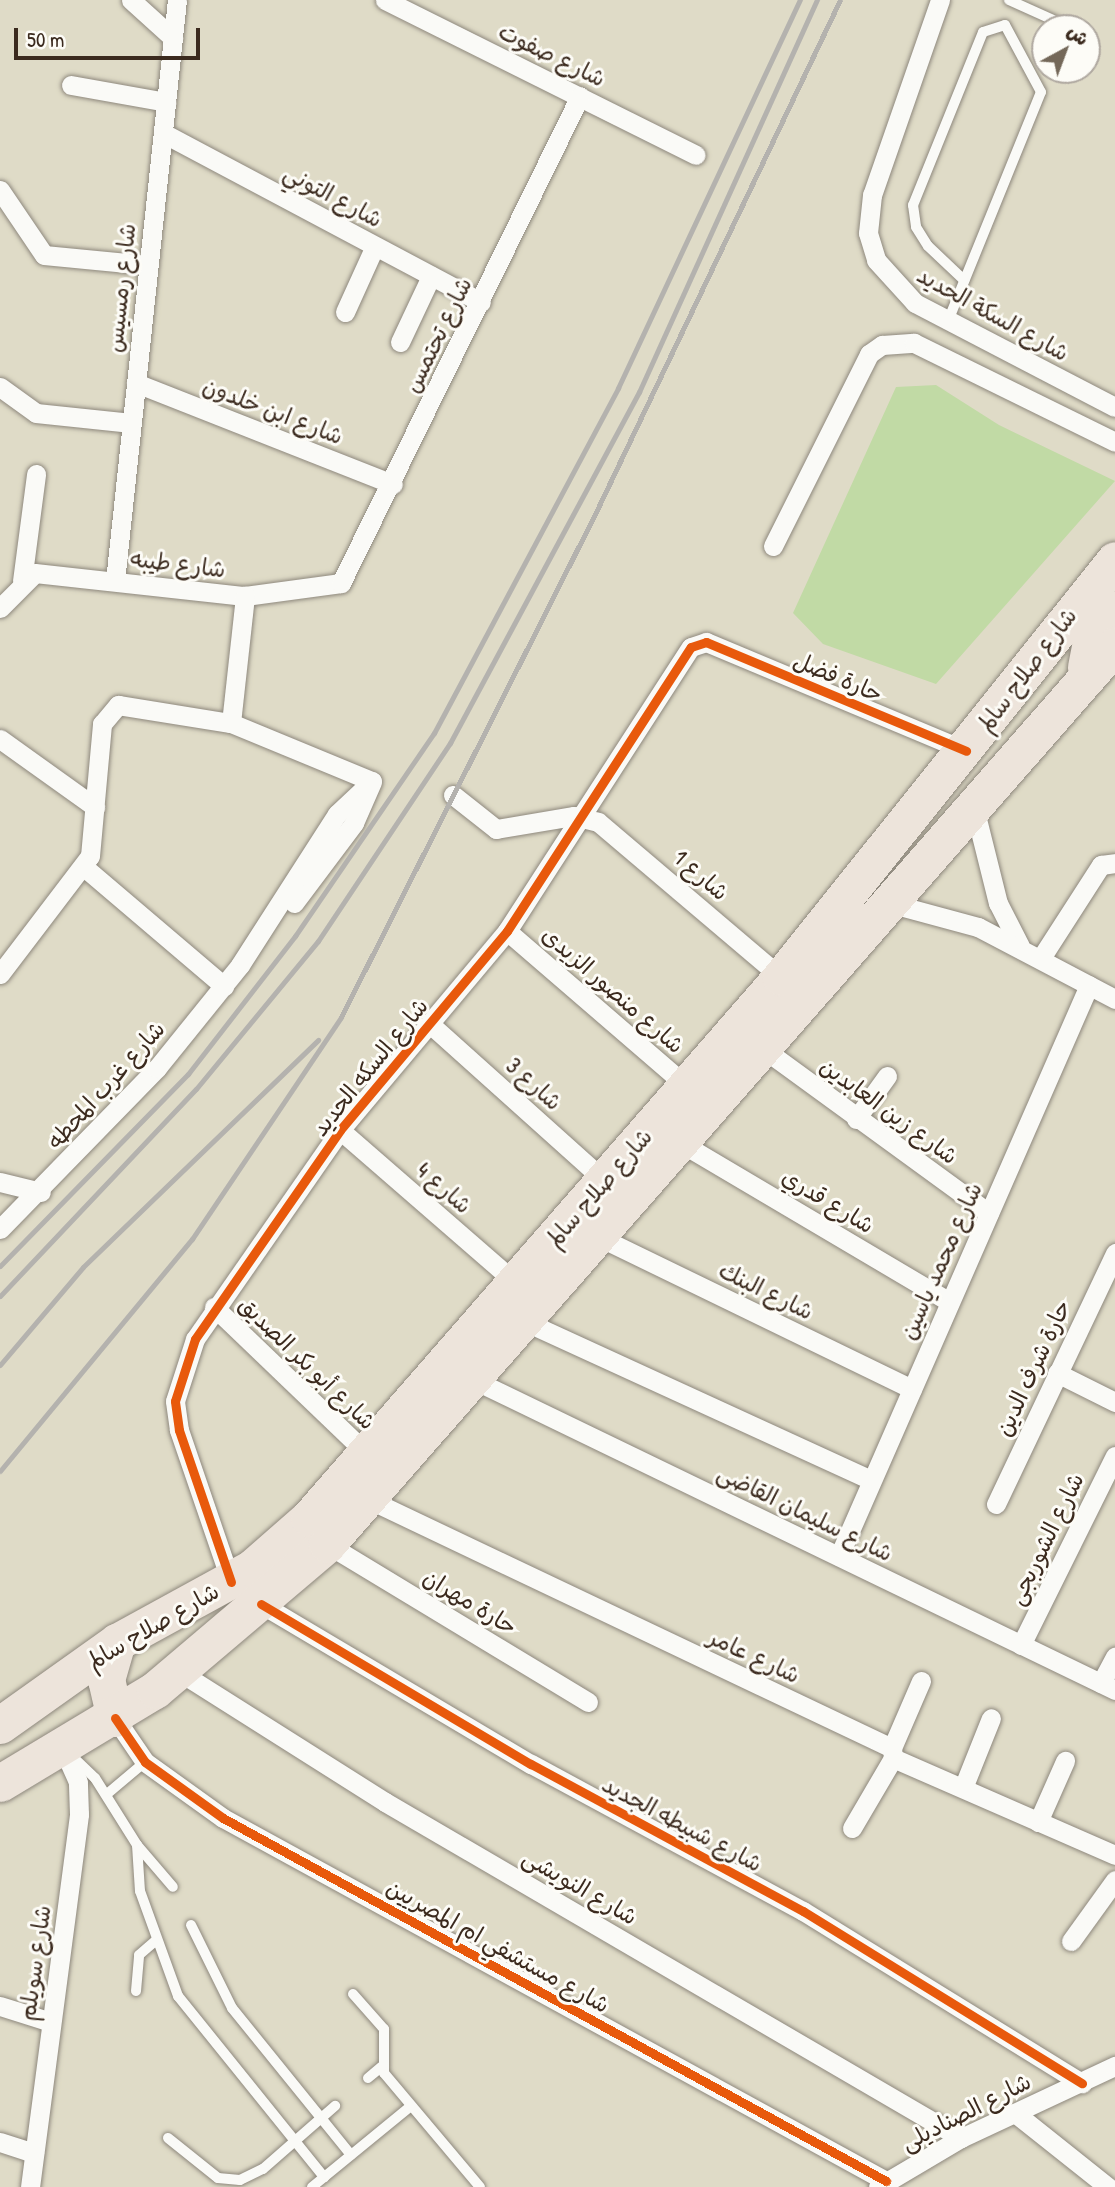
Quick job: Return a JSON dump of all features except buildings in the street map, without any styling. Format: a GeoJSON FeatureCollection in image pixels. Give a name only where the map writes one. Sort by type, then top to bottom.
{"type":"FeatureCollection","features":[{"type":"Feature","properties":{"kind":"highway","name":"شارع صلاح سالم"},"geometry":{"type":"LineString","coordinates":[[7,1720],[117,1642],[231,1582],[291,1536],[606,1182],[781,978],[966,751],[1115,560]]}},
{"type":"Feature","properties":{"kind":"highway"},"geometry":{"type":"LineString","coordinates":[[1086,679],[1091,641],[1115,610]]}},
{"type":"Feature","properties":{"kind":"highway","name":"شارع صلاح سالم"},"geometry":{"type":"LineString","coordinates":[[0,1783],[115,1718],[261,1604],[327,1544],[599,1237],[761,1047],[975,811],[1115,645]]}},
{"type":"Feature","properties":{"kind":"highway"},"geometry":{"type":"LineString","coordinates":[[115,1718],[106,1680],[117,1642]]}},
{"type":"Feature","properties":{"kind":"highway"},"geometry":{"type":"LineString","coordinates":[[7,1720],[47,1730],[63,1748]]}},
{"type":"Feature","properties":{"kind":"street"},"geometry":{"type":"LineString","coordinates":[[131,0],[173,38]]}},
{"type":"Feature","properties":{"kind":"street","name":"شارع رمسيس"},"geometry":{"type":"LineString","coordinates":[[115,581],[177,0]]}},
{"type":"Feature","properties":{"kind":"street","name":"شارع صفوت"},"geometry":{"type":"LineString","coordinates":[[385,0],[696,155]]}},
{"type":"Feature","properties":{"kind":"street","name":"شارع السكة الحديد"},"geometry":{"type":"LineString","coordinates":[[940,0],[872,195],[869,233],[876,260],[897,288],[948,321],[1115,407]]}},
{"type":"Feature","properties":{"kind":"street"},"geometry":{"type":"LineString","coordinates":[[71,85],[166,102]]}},
{"type":"Feature","properties":{"kind":"street","name":"شارع تحتمس"},"geometry":{"type":"LineString","coordinates":[[331,587],[348,576],[580,96]]}},
{"type":"Feature","properties":{"kind":"street","name":"شارع التوني"},"geometry":{"type":"LineString","coordinates":[[163,133],[481,302]]}},
{"type":"Feature","properties":{"kind":"street"},"geometry":{"type":"LineString","coordinates":[[0,190],[44,255],[148,265]]}},
{"type":"Feature","properties":{"kind":"street"},"geometry":{"type":"LineString","coordinates":[[345,312],[375,246]]}},
{"type":"Feature","properties":{"kind":"street"},"geometry":{"type":"LineString","coordinates":[[400,342],[431,276]]}},
{"type":"Feature","properties":{"kind":"street"},"geometry":{"type":"LineString","coordinates":[[773,546],[869,354],[882,345],[914,343],[1115,442]]}},
{"type":"Feature","properties":{"kind":"street","name":"شارع ابن خلدون"},"geometry":{"type":"LineString","coordinates":[[136,383],[393,484]]}},
{"type":"Feature","properties":{"kind":"street"},"geometry":{"type":"LineString","coordinates":[[0,387],[36,413],[131,423]]}},
{"type":"Feature","properties":{"kind":"street"},"geometry":{"type":"LineString","coordinates":[[0,608],[22,581],[36,474]]}},
{"type":"Feature","properties":{"kind":"street","name":"شارع طيبه"},"geometry":{"type":"LineString","coordinates":[[22,581],[46,573],[245,596],[331,587]]}},
{"type":"Feature","properties":{"kind":"street"},"geometry":{"type":"LineString","coordinates":[[0,974],[84,867],[95,807],[102,724],[111,710],[135,704],[231,723],[245,596]]}},
{"type":"Feature","properties":{"kind":"street","name":"حارة فضل"},"geometry":{"type":"LineString","coordinates":[[695,644],[706,642],[966,751]]}},
{"type":"Feature","properties":{"kind":"street","name":"شارع السكه الحديد"},"geometry":{"type":"LineString","coordinates":[[231,1582],[175,1401],[195,1339],[214,1307],[340,1130],[507,931],[584,818],[695,644]]}},
{"type":"Feature","properties":{"kind":"street","name":"شارع غرب المحطه"},"geometry":{"type":"LineString","coordinates":[[0,1229],[41,1192],[157,1068],[240,965],[337,814],[372,781],[231,723]]}},
{"type":"Feature","properties":{"kind":"street"},"geometry":{"type":"LineString","coordinates":[[0,739],[95,807]]}},
{"type":"Feature","properties":{"kind":"street"},"geometry":{"type":"LineString","coordinates":[[453,795],[496,829],[584,818]]}},
{"type":"Feature","properties":{"kind":"street"},"geometry":{"type":"LineString","coordinates":[[975,811],[990,881],[1020,946]]}},
{"type":"Feature","properties":{"kind":"street","name":"شارع 1"},"geometry":{"type":"LineString","coordinates":[[584,818],[608,828],[781,978]]}},
{"type":"Feature","properties":{"kind":"street"},"geometry":{"type":"LineString","coordinates":[[1041,958],[1101,865],[1115,863]]}},
{"type":"Feature","properties":{"kind":"street"},"geometry":{"type":"LineString","coordinates":[[84,867],[223,986]]}},
{"type":"Feature","properties":{"kind":"street"},"geometry":{"type":"LineString","coordinates":[[889,903],[967,924],[1020,946],[1115,999]]}},
{"type":"Feature","properties":{"kind":"street","name":"شارع منصور الزيدى"},"geometry":{"type":"LineString","coordinates":[[507,931],[688,1087]]}},
{"type":"Feature","properties":{"kind":"street","name":"شارع محمد ياسين"},"geometry":{"type":"LineString","coordinates":[[839,1556],[1088,985]]}},
{"type":"Feature","properties":{"kind":"street","name":"شارع 3"},"geometry":{"type":"LineString","coordinates":[[430,1024],[606,1182]]}},
{"type":"Feature","properties":{"kind":"street","name":"شارع زين العابدين"},"geometry":{"type":"LineString","coordinates":[[761,1047],[856,1119],[989,1213]]}},
{"type":"Feature","properties":{"kind":"street"},"geometry":{"type":"LineString","coordinates":[[856,1119],[887,1076]]}},
{"type":"Feature","properties":{"kind":"street","name":"شارع 4"},"geometry":{"type":"LineString","coordinates":[[340,1130],[515,1282]]}},
{"type":"Feature","properties":{"kind":"street","name":"شارع قدري"},"geometry":{"type":"LineString","coordinates":[[681,1143],[950,1302]]}},
{"type":"Feature","properties":{"kind":"street"},"geometry":{"type":"LineString","coordinates":[[0,1182],[41,1192]]}},
{"type":"Feature","properties":{"kind":"street","name":"شارع البنك"},"geometry":{"type":"LineString","coordinates":[[599,1237],[912,1389]]}},
{"type":"Feature","properties":{"kind":"street","name":"حارة شرف الدين"},"geometry":{"type":"LineString","coordinates":[[996,1504],[1115,1253]]}},
{"type":"Feature","properties":{"kind":"street","name":"شارع أبو بكر الصديق"},"geometry":{"type":"LineString","coordinates":[[214,1307],[366,1454]]}},
{"type":"Feature","properties":{"kind":"street"},"geometry":{"type":"LineString","coordinates":[[524,1321],[871,1480]]}},
{"type":"Feature","properties":{"kind":"street"},"geometry":{"type":"LineString","coordinates":[[1057,1373],[1115,1402]]}},
{"type":"Feature","properties":{"kind":"street","name":"شارع سليمان القاضى"},"geometry":{"type":"LineString","coordinates":[[474,1380],[1108,1686]]}},
{"type":"Feature","properties":{"kind":"street","name":"شارع الشوربجى"},"geometry":{"type":"LineString","coordinates":[[1021,1645],[1115,1455]]}},
{"type":"Feature","properties":{"kind":"street","name":"شارع عامر"},"geometry":{"type":"LineString","coordinates":[[369,1499],[963,1788],[1115,1855]]}},
{"type":"Feature","properties":{"kind":"street","name":"حارة مهران"},"geometry":{"type":"LineString","coordinates":[[327,1544],[589,1702]]}},
{"type":"Feature","properties":{"kind":"street","name":"شارع شبيطه الجديد"},"geometry":{"type":"LineString","coordinates":[[261,1604],[531,1764],[803,1911],[1082,2082]]}},
{"type":"Feature","properties":{"kind":"street"},"geometry":{"type":"LineString","coordinates":[[1108,1686],[1115,1657]]}},
{"type":"Feature","properties":{"kind":"street","name":"شارع النويشى"},"geometry":{"type":"LineString","coordinates":[[178,1671],[386,1802],[961,2138]]}},
{"type":"Feature","properties":{"kind":"street"},"geometry":{"type":"LineString","coordinates":[[852,1828],[893,1753],[921,1681]]}},
{"type":"Feature","properties":{"kind":"street","name":"شارع مستشفي ام المصريين"},"geometry":{"type":"LineString","coordinates":[[115,1718],[145,1762],[223,1818],[882,2184]]}},
{"type":"Feature","properties":{"kind":"street"},"geometry":{"type":"LineString","coordinates":[[963,1788],[991,1718]]}},
{"type":"Feature","properties":{"kind":"street","name":"شارع سويلم"},"geometry":{"type":"LineString","coordinates":[[30,2187],[80,1798],[74,1766],[63,1748]]}},
{"type":"Feature","properties":{"kind":"street"},"geometry":{"type":"LineString","coordinates":[[1038,1822],[1065,1761]]}},
{"type":"Feature","properties":{"kind":"street"},"geometry":{"type":"LineString","coordinates":[[1071,1941],[1115,1880]]}},
{"type":"Feature","properties":{"kind":"street"},"geometry":{"type":"LineString","coordinates":[[0,2006],[51,2022]]}},
{"type":"Feature","properties":{"kind":"street","name":"شارع الصناديلى"},"geometry":{"type":"LineString","coordinates":[[882,2184],[961,2138],[1115,2066]]}},
{"type":"Feature","properties":{"kind":"street"},"geometry":{"type":"LineString","coordinates":[[1015,2113],[1108,2187]]}},
{"type":"Feature","properties":{"kind":"street"},"geometry":{"type":"LineString","coordinates":[[0,2142],[34,2153]]}},
{"type":"Feature","properties":{"kind":"lane"},"geometry":{"type":"LineString","coordinates":[[1009,0],[1040,14]]}},
{"type":"Feature","properties":{"kind":"lane"},"geometry":{"type":"LineString","coordinates":[[948,321],[1041,92],[1005,25],[983,32],[913,205],[916,227],[928,246],[964,280]]}},
{"type":"Feature","properties":{"kind":"lane"},"geometry":{"type":"LineString","coordinates":[[63,1748],[107,1794],[137,1845],[173,1887]]}},
{"type":"Feature","properties":{"kind":"lane"},"geometry":{"type":"LineString","coordinates":[[107,1794],[145,1762]]}},
{"type":"Feature","properties":{"kind":"lane"},"geometry":{"type":"LineString","coordinates":[[137,1845],[140,1891],[156,1940],[197,2026],[324,2177]]}},
{"type":"Feature","properties":{"kind":"lane"},"geometry":{"type":"LineString","coordinates":[[191,1925],[224,1997],[351,2155]]}},
{"type":"Feature","properties":{"kind":"lane"},"geometry":{"type":"LineString","coordinates":[[136,1991],[139,1955],[156,1940]]}},
{"type":"Feature","properties":{"kind":"lane"},"geometry":{"type":"LineString","coordinates":[[352,1993],[384,2029],[381,2067],[480,2187]]}},
{"type":"Feature","properties":{"kind":"lane"},"geometry":{"type":"LineString","coordinates":[[368,2078],[381,2067]]}},
{"type":"Feature","properties":{"kind":"lane"},"geometry":{"type":"LineString","coordinates":[[168,2138],[218,2178],[242,2184],[335,2106]]}},
{"type":"Feature","properties":{"kind":"lane"},"geometry":{"type":"LineString","coordinates":[[312,2187],[411,2106]]}},
{"type":"Feature","properties":{"kind":"green space"},"geometry":{"type":"Polygon","coordinates":[[[936,385],[999,425],[1115,481],[936,684],[823,644],[793,613],[896,387],[936,385]]]}},
{"type":"Feature","properties":{"kind":"railway"},"geometry":{"type":"LineString","coordinates":[[0,1266],[188,1074],[295,936],[434,733],[618,388],[800,0]]}},
{"type":"Feature","properties":{"kind":"railway"},"geometry":{"type":"LineString","coordinates":[[0,1296],[196,1089],[318,941],[450,743],[639,392],[817,0]]}},
{"type":"Feature","properties":{"kind":"railway"},"geometry":{"type":"LineString","coordinates":[[0,1471],[192,1239],[341,1017],[595,514],[840,0]]}},
{"type":"Feature","properties":{"kind":"railway"},"geometry":{"type":"LineString","coordinates":[[0,1365],[83,1267],[318,1040]]}},
{"type":"Feature","properties":{"kind":"cycle path"},"geometry":{"type":"LineString","coordinates":[[231,1582],[179,1430],[175,1401],[195,1339],[340,1130],[507,931],[691,647],[706,642],[966,751]]}},
{"type":"Feature","properties":{"kind":"cycle path"},"geometry":{"type":"LineString","coordinates":[[261,1604],[531,1764],[803,1911],[1082,2083]]}},
{"type":"Feature","properties":{"kind":"cycle path"},"geometry":{"type":"LineString","coordinates":[[115,1718],[145,1762],[223,1818],[886,2181]]}}]}
